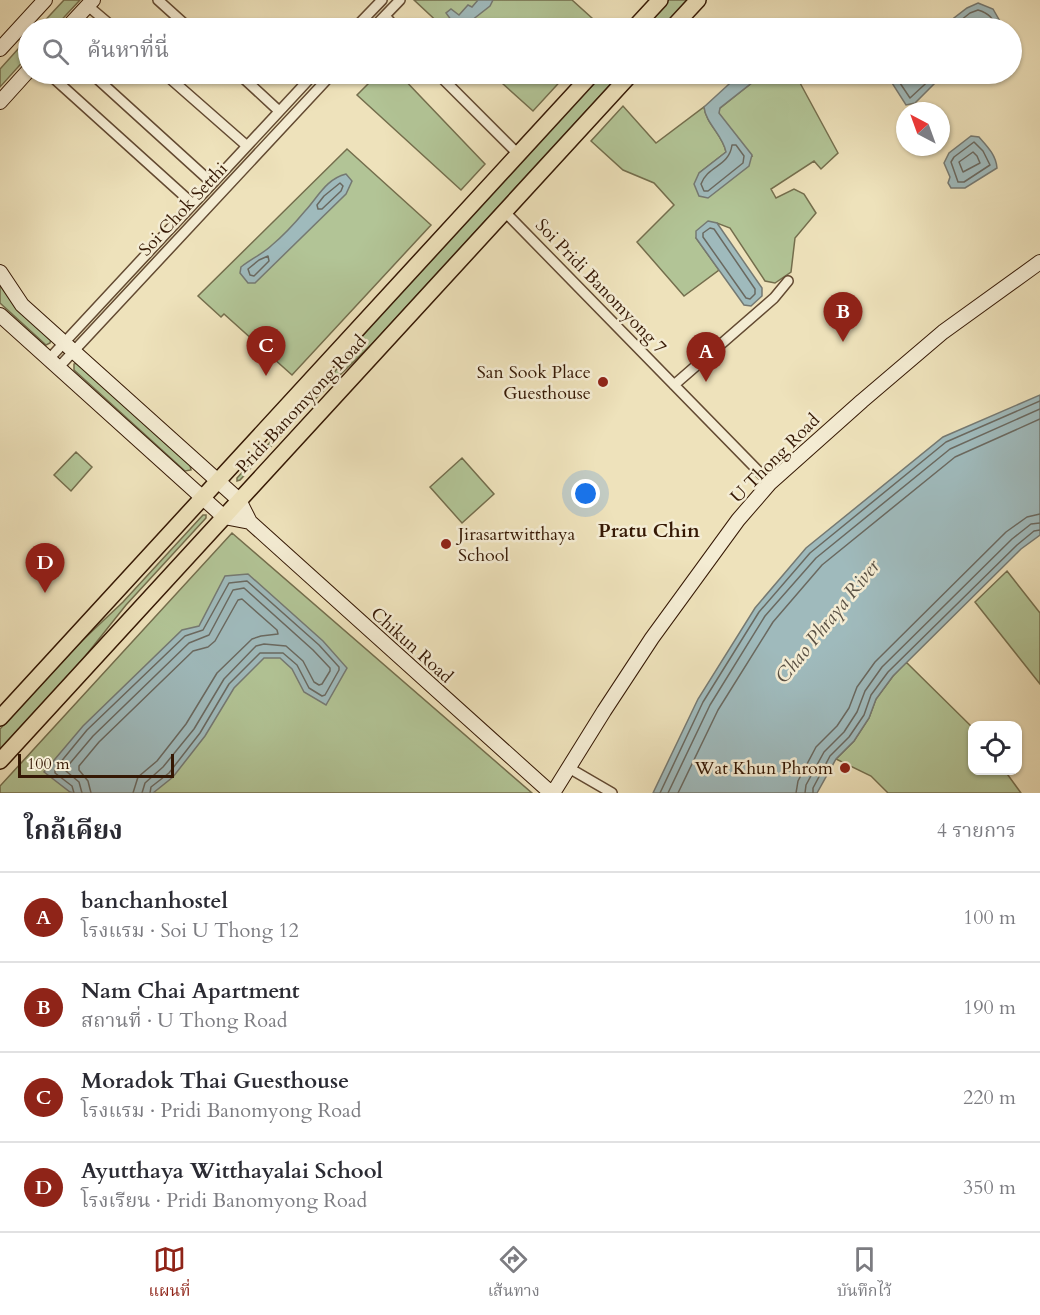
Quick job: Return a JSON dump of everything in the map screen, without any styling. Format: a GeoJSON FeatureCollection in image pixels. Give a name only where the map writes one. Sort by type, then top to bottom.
{"type":"FeatureCollection","features":[{"type":"Feature","properties":{"kind":"main road"},"geometry":{"type":"LineString","coordinates":[[28,18],[45,0]]}},
{"type":"Feature","properties":{"kind":"main road"},"geometry":{"type":"LineString","coordinates":[[643,18],[660,0]]}},
{"type":"Feature","properties":{"kind":"main road"},"geometry":{"type":"LineString","coordinates":[[681,18],[698,0]]}},
{"type":"Feature","properties":{"kind":"main road"},"geometry":{"type":"LineString","coordinates":[[77,18],[91,3]]}},
{"type":"Feature","properties":{"kind":"main road"},"geometry":{"type":"LineString","coordinates":[[0,49],[18,29]]}},
{"type":"Feature","properties":{"kind":"main road"},"geometry":{"type":"LineString","coordinates":[[0,102],[18,82]]}},
{"type":"Feature","properties":{"kind":"main road","name":"Pridi Banomyong Road"},"geometry":{"type":"LineString","coordinates":[[0,718],[583,84]]}},
{"type":"Feature","properties":{"kind":"main road","name":"Pridi Banomyong Road"},"geometry":{"type":"LineString","coordinates":[[0,761],[622,84]]}},
{"type":"Feature","properties":{"kind":"main road","name":"U Thong Road"},"geometry":{"type":"LineString","coordinates":[[552,793],[652,638],[738,520],[770,483],[844,416],[943,332],[1040,262]]}},
{"type":"Feature","properties":{"kind":"main road","name":"Chikun Road"},"geometry":{"type":"LineString","coordinates":[[0,272],[22,305],[218,480],[239,500],[250,522],[552,793]]}},
{"type":"Feature","properties":{"kind":"main road"},"geometry":{"type":"LineString","coordinates":[[0,315],[224,517],[250,522]]}},
{"type":"Feature","properties":{"kind":"street"},"geometry":{"type":"LineString","coordinates":[[158,0],[178,18]]}},
{"type":"Feature","properties":{"kind":"street"},"geometry":{"type":"LineString","coordinates":[[365,18],[382,0]]}},
{"type":"Feature","properties":{"kind":"street"},"geometry":{"type":"LineString","coordinates":[[385,16],[400,0]]}},
{"type":"Feature","properties":{"kind":"street"},"geometry":{"type":"LineString","coordinates":[[91,3],[105,18]]}},
{"type":"Feature","properties":{"kind":"street"},"geometry":{"type":"LineString","coordinates":[[60,84],[193,204]]}},
{"type":"Feature","properties":{"kind":"street"},"geometry":{"type":"LineString","coordinates":[[103,84],[212,183]]}},
{"type":"Feature","properties":{"kind":"street"},"geometry":{"type":"LineString","coordinates":[[177,84],[247,146]]}},
{"type":"Feature","properties":{"kind":"street"},"geometry":{"type":"LineString","coordinates":[[250,84],[279,111]]}},
{"type":"Feature","properties":{"kind":"street","name":"Soi Chok Setthi"},"geometry":{"type":"LineString","coordinates":[[53,364],[193,204],[305,84]]}},
{"type":"Feature","properties":{"kind":"street","name":"Soi Chok Setthi"},"geometry":{"type":"LineString","coordinates":[[69,346],[322,84]]}},
{"type":"Feature","properties":{"kind":"street"},"geometry":{"type":"LineString","coordinates":[[448,84],[518,154]]}},
{"type":"Feature","properties":{"kind":"street","name":"Soi Pridi Banomyong 7"},"geometry":{"type":"LineString","coordinates":[[504,211],[770,483]]}},
{"type":"Feature","properties":{"kind":"street"},"geometry":{"type":"LineString","coordinates":[[674,384],[774,298],[788,281]]}},
{"type":"Feature","properties":{"kind":"street"},"geometry":{"type":"LineString","coordinates":[[569,768],[612,793]]}},
{"type":"Feature","properties":{"kind":"green space"},"geometry":{"type":"Polygon","coordinates":[[[64,0],[80,0],[63,18],[47,18],[64,0]]]}},
{"type":"Feature","properties":{"kind":"green space"},"geometry":{"type":"Polygon","coordinates":[[[414,0],[572,0],[592,18],[433,18],[414,0]]]}},
{"type":"Feature","properties":{"kind":"green space"},"geometry":{"type":"Polygon","coordinates":[[[668,0],[688,0],[671,18],[651,18],[668,0]]]}},
{"type":"Feature","properties":{"kind":"green space"},"geometry":{"type":"Polygon","coordinates":[[[18,49],[18,67],[0,87],[0,69],[18,49]]]}},
{"type":"Feature","properties":{"kind":"green space"},"geometry":{"type":"Polygon","coordinates":[[[368,84],[409,84],[485,164],[461,190],[357,95],[368,84]]]}},
{"type":"Feature","properties":{"kind":"green space"},"geometry":{"type":"Polygon","coordinates":[[[503,84],[558,84],[533,111],[503,84]]]}},
{"type":"Feature","properties":{"kind":"green space"},"geometry":{"type":"Polygon","coordinates":[[[591,84],[611,84],[372,344],[310,404],[237,481],[237,478],[333,374],[378,316],[591,84]]]}},
{"type":"Feature","properties":{"kind":"green space"},"geometry":{"type":"Polygon","coordinates":[[[750,84],[801,84],[838,153],[821,169],[814,161],[771,189],[776,198],[794,189],[804,194],[816,213],[795,238],[791,272],[775,283],[765,281],[730,228],[717,223],[696,238],[719,270],[684,296],[637,242],[674,205],[654,183],[623,170],[591,141],[623,106],[656,143],[704,107],[726,152],[699,173],[752,156],[719,114],[719,109],[750,84]]]}},
{"type":"Feature","properties":{"kind":"green space"},"geometry":{"type":"Polygon","coordinates":[[[347,149],[431,225],[292,375],[224,314],[221,317],[198,296],[347,149]]]}},
{"type":"Feature","properties":{"kind":"green space"},"geometry":{"type":"Polygon","coordinates":[[[0,283],[51,339],[50,343],[46,345],[0,303],[0,283]]]}},
{"type":"Feature","properties":{"kind":"green space"},"geometry":{"type":"Polygon","coordinates":[[[77,363],[190,465],[191,470],[185,471],[74,370],[74,364],[77,363]]]}},
{"type":"Feature","properties":{"kind":"green space"},"geometry":{"type":"Polygon","coordinates":[[[76,452],[92,467],[71,491],[54,475],[76,452]]]}},
{"type":"Feature","properties":{"kind":"green space"},"geometry":{"type":"Polygon","coordinates":[[[462,458],[494,494],[462,523],[430,487],[462,458]]]}},
{"type":"Feature","properties":{"kind":"green space"},"geometry":{"type":"Polygon","coordinates":[[[203,515],[206,515],[206,518],[126,605],[79,664],[0,750],[0,729],[68,654],[123,602],[203,515]]]}},
{"type":"Feature","properties":{"kind":"green space"},"geometry":{"type":"Polygon","coordinates":[[[232,533],[532,793],[0,793],[0,786],[232,533]]]}},
{"type":"Feature","properties":{"kind":"green space"},"geometry":{"type":"Polygon","coordinates":[[[1007,571],[1040,613],[1040,684],[975,602],[1007,571]]]}},
{"type":"Feature","properties":{"kind":"green space"},"geometry":{"type":"Polygon","coordinates":[[[906,662],[968,723],[968,775],[1008,775],[1021,793],[888,793],[871,776],[836,759],[854,741],[869,718],[876,699],[906,662]]]}},
{"type":"Feature","properties":{"kind":"water"},"geometry":{"type":"Polygon","coordinates":[[[478,0],[493,0],[490,6],[475,18],[450,18],[446,13],[451,9],[459,15],[468,5],[472,7],[478,0]]]}},
{"type":"Feature","properties":{"kind":"water"},"geometry":{"type":"Polygon","coordinates":[[[978,3],[993,9],[998,18],[954,18],[978,3]]]}},
{"type":"Feature","properties":{"kind":"water"},"geometry":{"type":"Polygon","coordinates":[[[729,84],[750,84],[720,108],[719,113],[752,155],[749,166],[708,198],[699,196],[694,184],[699,173],[726,152],[704,107],[729,84]]]}},
{"type":"Feature","properties":{"kind":"water"},"geometry":{"type":"Polygon","coordinates":[[[893,84],[934,84],[916,102],[904,102],[893,84]]]}},
{"type":"Feature","properties":{"kind":"water"},"geometry":{"type":"Polygon","coordinates":[[[971,136],[979,137],[993,155],[997,168],[965,188],[951,188],[948,183],[950,177],[944,163],[948,156],[950,156],[950,152],[971,136]]]}},
{"type":"Feature","properties":{"kind":"water"},"geometry":{"type":"Polygon","coordinates":[[[346,174],[352,181],[346,194],[255,283],[248,283],[240,273],[241,267],[281,237],[328,184],[346,174]]]}},
{"type":"Feature","properties":{"kind":"water"},"geometry":{"type":"Polygon","coordinates":[[[708,221],[717,223],[762,288],[762,296],[751,306],[744,305],[696,238],[696,231],[708,221]]]}},
{"type":"Feature","properties":{"kind":"water","name":"Chao Phraya River"},"geometry":{"type":"Polygon","coordinates":[[[1040,395],[1040,535],[1021,549],[893,676],[876,699],[869,718],[854,741],[836,759],[817,793],[653,793],[698,699],[755,608],[806,548],[943,437],[1040,395]]]}},
{"type":"Feature","properties":{"kind":"water"},"geometry":{"type":"Polygon","coordinates":[[[248,574],[323,641],[347,668],[326,705],[304,692],[292,669],[280,658],[264,658],[234,688],[205,736],[173,777],[153,793],[74,793],[44,772],[83,726],[182,630],[199,626],[225,576],[248,574]]]}},
{"type":"Feature","properties":{"kind":"place","name":"Nam Chai Apartment"},"geometry":{"type":"Point","coordinates":[843,342]}},
{"type":"Feature","properties":{"kind":"place","name":"Moradok Thai Guesthouse"},"geometry":{"type":"Point","coordinates":[266,376]}},
{"type":"Feature","properties":{"kind":"place","name":"San Sook Place Guesthouse"},"geometry":{"type":"Point","coordinates":[603,382]}},
{"type":"Feature","properties":{"kind":"place","name":"banchanhostel"},"geometry":{"type":"Point","coordinates":[706,382]}},
{"type":"Feature","properties":{"kind":"place","name":"Jirasartwitthaya School"},"geometry":{"type":"Point","coordinates":[446,544]}},
{"type":"Feature","properties":{"kind":"place","name":"Ayutthaya Witthayalai School"},"geometry":{"type":"Point","coordinates":[45,593]}},
{"type":"Feature","properties":{"kind":"place","name":"Wat Khun Phrom"},"geometry":{"type":"Point","coordinates":[845,768]}},
{"type":"Feature","properties":{"kind":"district","name":"Pratu Chin"},"geometry":{"type":"Point","coordinates":[649,530]}}]}
